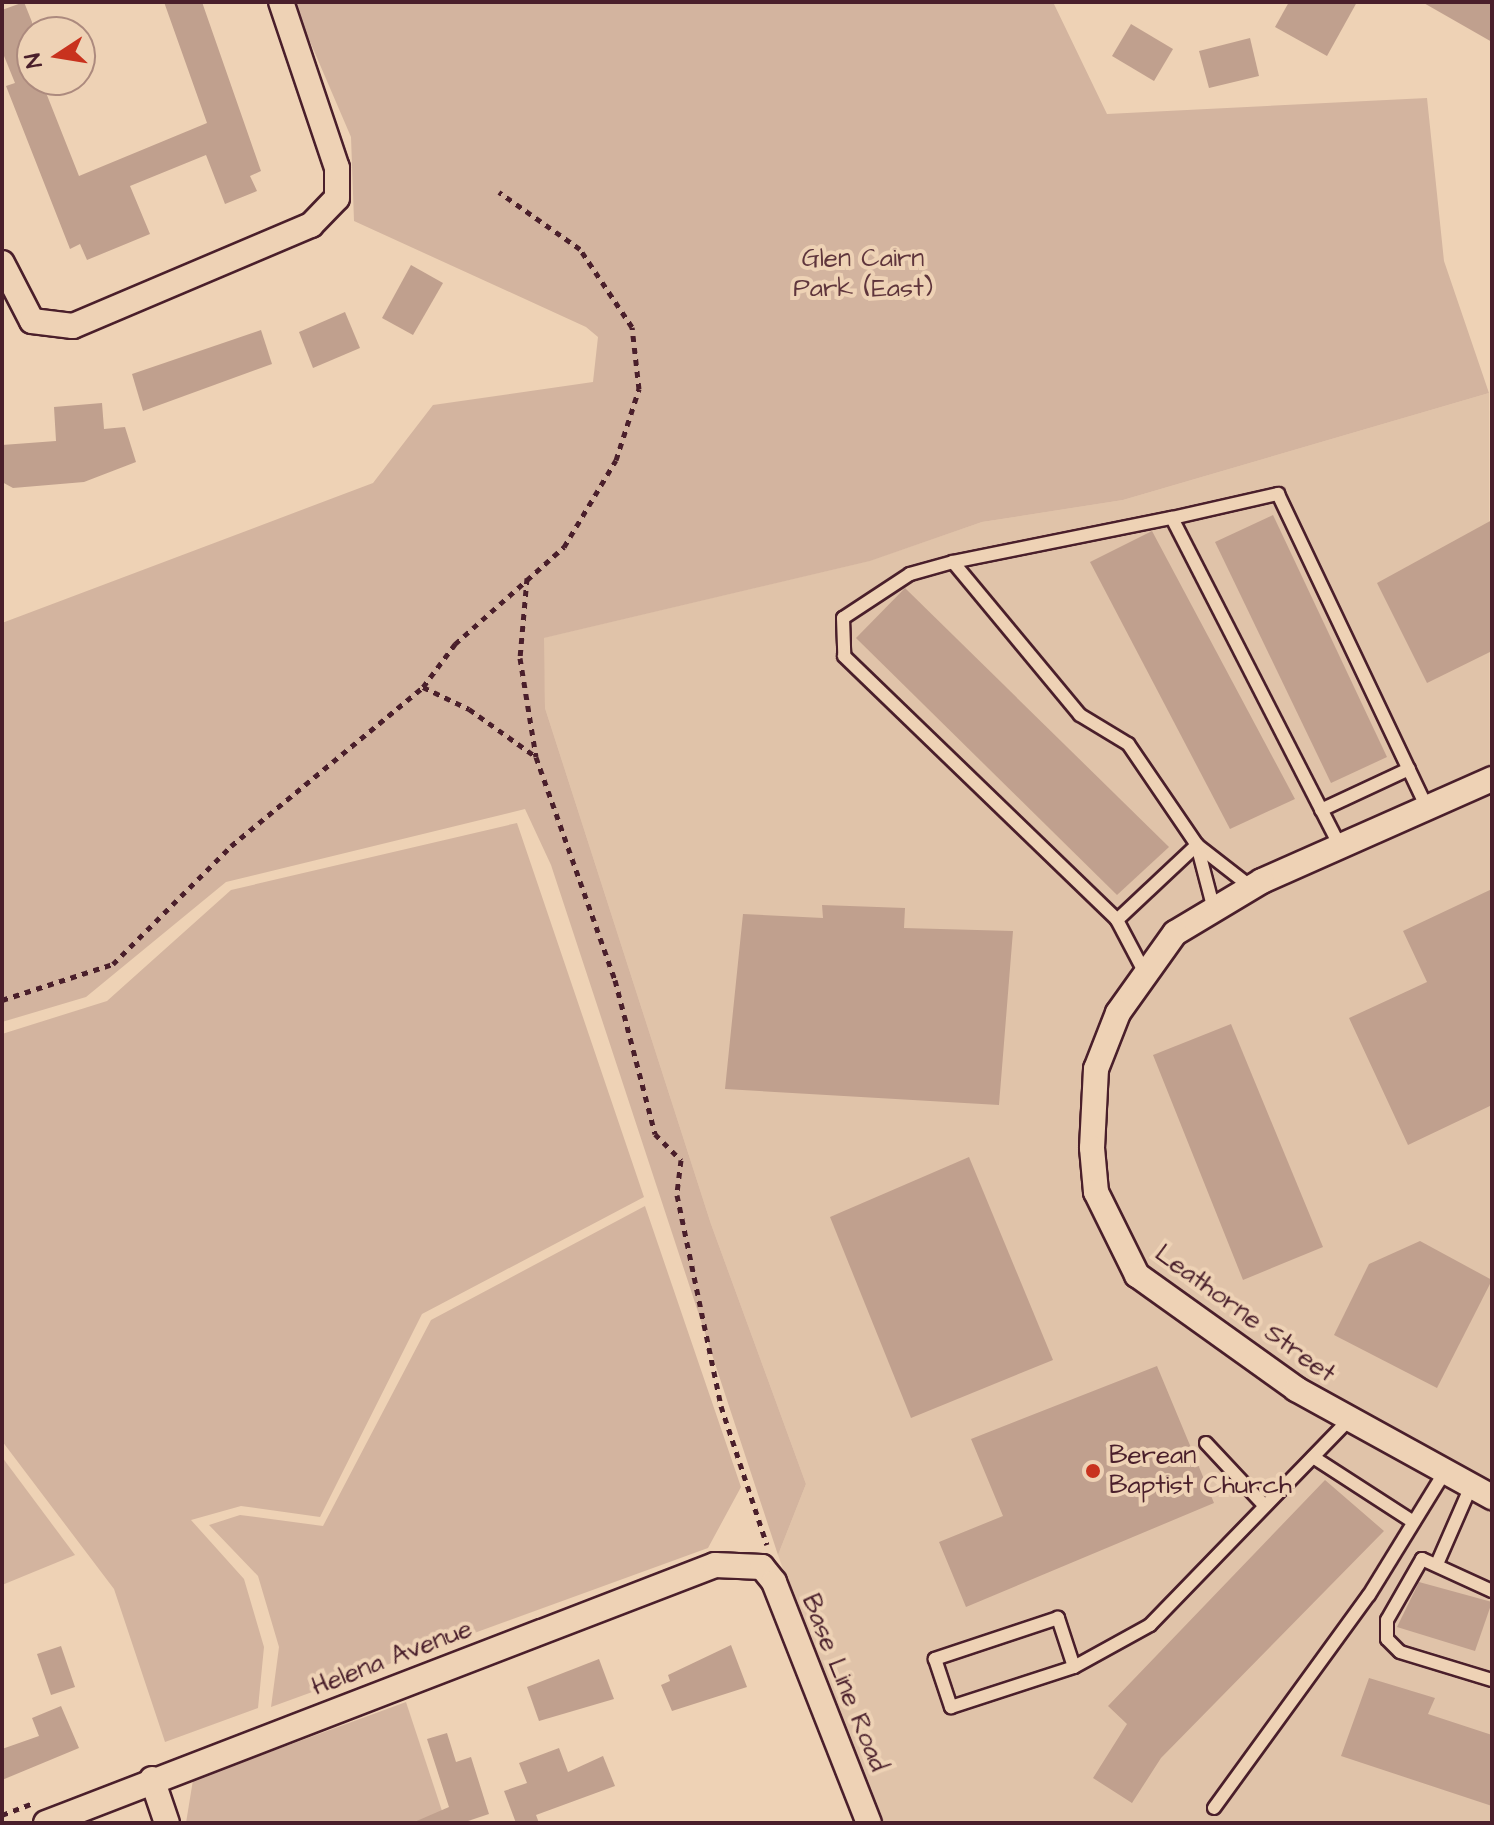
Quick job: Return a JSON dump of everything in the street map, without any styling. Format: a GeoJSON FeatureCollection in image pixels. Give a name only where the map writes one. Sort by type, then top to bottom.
{"type":"FeatureCollection","features":[{"type":"Feature","properties":{"kind":"street"},"geometry":{"type":"LineString","coordinates":[[2,263],[32,321],[73,326],[311,225],[337,198],[337,168],[281,2]]}},
{"type":"Feature","properties":{"kind":"street","name":"Leathorne Street"},"geometry":{"type":"LineString","coordinates":[[1481,1492],[1349,1420],[1137,1275],[1111,1230],[1096,1192],[1096,1069],[1118,1013],[1175,933],[1251,887],[1492,779]]}},
{"type":"Feature","properties":{"kind":"street","name":"Helena Avenue"},"geometry":{"type":"LineString","coordinates":[[46,1823],[152,1779],[715,1565],[762,1567]]}},
{"type":"Feature","properties":{"kind":"street","name":"Base Line Road"},"geometry":{"type":"LineString","coordinates":[[762,1567],[869,1823]]}},
{"type":"Feature","properties":{"kind":"street"},"geometry":{"type":"LineString","coordinates":[[152,1779],[167,1823]]}},
{"type":"Feature","properties":{"kind":"lane"},"geometry":{"type":"LineString","coordinates":[[1146,975],[1117,920],[844,656],[843,618],[910,574],[953,562],[1278,494],[1427,808]]}},
{"type":"Feature","properties":{"kind":"lane"},"geometry":{"type":"LineString","coordinates":[[1172,518],[1340,846]]}},
{"type":"Feature","properties":{"kind":"lane"},"geometry":{"type":"LineString","coordinates":[[953,562],[1080,715],[1128,744],[1197,845],[1251,887]]}},
{"type":"Feature","properties":{"kind":"lane"},"geometry":{"type":"LineString","coordinates":[[1321,810],[1409,769]]}},
{"type":"Feature","properties":{"kind":"lane"},"geometry":{"type":"LineString","coordinates":[[1197,845],[1214,910]]}},
{"type":"Feature","properties":{"kind":"lane"},"geometry":{"type":"LineString","coordinates":[[1117,920],[1197,845]]}},
{"type":"Feature","properties":{"kind":"lane"},"geometry":{"type":"LineString","coordinates":[[1074,1667],[1058,1618],[935,1659],[951,1707],[1074,1667],[1150,1625],[1349,1420]]}},
{"type":"Feature","properties":{"kind":"lane"},"geometry":{"type":"LineString","coordinates":[[1206,1443],[1265,1506]]}},
{"type":"Feature","properties":{"kind":"lane"},"geometry":{"type":"LineString","coordinates":[[1313,1457],[1412,1521]]}},
{"type":"Feature","properties":{"kind":"lane"},"geometry":{"type":"LineString","coordinates":[[1214,1808],[1369,1595],[1444,1473]]}},
{"type":"Feature","properties":{"kind":"lane"},"geometry":{"type":"LineString","coordinates":[[1437,1564],[1481,1492]]}},
{"type":"Feature","properties":{"kind":"lane"},"geometry":{"type":"LineString","coordinates":[[1492,1591],[1422,1559],[1387,1620],[1387,1639],[1400,1652],[1492,1680]]}},
{"type":"Feature","properties":{"kind":"path"},"geometry":{"type":"LineString","coordinates":[[2,1000],[113,964],[231,846],[423,687],[455,644],[564,547],[616,460],[639,389],[632,327],[580,249],[499,192]]}},
{"type":"Feature","properties":{"kind":"path"},"geometry":{"type":"LineString","coordinates":[[528,577],[520,658],[536,757],[615,980],[655,1134],[681,1160],[677,1195],[721,1406],[767,1544],[762,1567]]}},
{"type":"Feature","properties":{"kind":"path"},"geometry":{"type":"LineString","coordinates":[[423,687],[469,709],[536,757]]}},
{"type":"Feature","properties":{"kind":"shaded area"},"geometry":{"type":"Polygon","coordinates":[[[1489,393],[1492,1823],[875,1823],[778,1555],[806,1484],[711,1224],[545,708],[543,638],[869,561],[982,522],[1123,500],[1489,393]]]}},
{"type":"Feature","properties":{"kind":"green space","name":"Glen Cairn Park (East)"},"geometry":{"type":"Polygon","coordinates":[[[293,2],[1053,2],[1107,114],[1427,98],[1444,261],[1489,393],[1123,500],[982,522],[870,561],[544,638],[545,708],[711,1224],[806,1484],[778,1555],[551,865],[525,809],[226,882],[86,997],[2,1022],[2,623],[373,483],[433,405],[593,382],[598,337],[586,327],[354,221],[351,137],[293,2]]]}},
{"type":"Feature","properties":{"kind":"green space"},"geometry":{"type":"Polygon","coordinates":[[[517,823],[644,1197],[422,1314],[320,1517],[241,1506],[191,1520],[244,1579],[264,1647],[258,1708],[165,1742],[114,1589],[2,1441],[2,1034],[107,1001],[231,890],[517,823]]]}},
{"type":"Feature","properties":{"kind":"green space"},"geometry":{"type":"Polygon","coordinates":[[[645,1206],[741,1487],[708,1548],[271,1707],[279,1647],[258,1576],[209,1525],[240,1515],[323,1526],[431,1320],[645,1206]]]}},
{"type":"Feature","properties":{"kind":"green space"},"geometry":{"type":"Polygon","coordinates":[[[2,1457],[75,1555],[2,1585],[2,1457]]]}},
{"type":"Feature","properties":{"kind":"green space"},"geometry":{"type":"Polygon","coordinates":[[[406,1702],[446,1823],[186,1823],[193,1780],[406,1702]]]}},
{"type":"Feature","properties":{"kind":"building"},"geometry":{"type":"Polygon","coordinates":[[[24,2],[30,16],[16,16],[16,96],[47,96],[79,176],[207,123],[164,2],[202,2],[261,171],[250,176],[257,191],[225,204],[206,155],[130,186],[150,234],[87,260],[80,244],[70,249],[6,86],[15,83],[2,51],[2,10],[24,2]]]}},
{"type":"Feature","properties":{"kind":"building"},"geometry":{"type":"Polygon","coordinates":[[[1289,2],[1357,2],[1327,56],[1275,27],[1289,2]]]}},
{"type":"Feature","properties":{"kind":"building"},"geometry":{"type":"Polygon","coordinates":[[[1422,2],[1492,2],[1492,42],[1422,2]]]}},
{"type":"Feature","properties":{"kind":"building"},"geometry":{"type":"Polygon","coordinates":[[[1131,24],[1173,49],[1154,81],[1112,56],[1131,24]]]}},
{"type":"Feature","properties":{"kind":"building"},"geometry":{"type":"Polygon","coordinates":[[[1250,38],[1259,76],[1209,88],[1199,51],[1250,38]]]}},
{"type":"Feature","properties":{"kind":"building"},"geometry":{"type":"Polygon","coordinates":[[[411,265],[443,283],[413,335],[382,318],[411,265]]]}},
{"type":"Feature","properties":{"kind":"building"},"geometry":{"type":"Polygon","coordinates":[[[345,312],[360,348],[313,368],[299,332],[345,312]]]}},
{"type":"Feature","properties":{"kind":"building"},"geometry":{"type":"Polygon","coordinates":[[[261,330],[272,364],[143,411],[132,374],[261,330]]]}},
{"type":"Feature","properties":{"kind":"building"},"geometry":{"type":"Polygon","coordinates":[[[102,403],[104,429],[125,427],[136,462],[84,482],[13,488],[2,482],[2,445],[56,441],[54,407],[102,403]]]}},
{"type":"Feature","properties":{"kind":"building"},"geometry":{"type":"Polygon","coordinates":[[[1273,515],[1387,757],[1331,783],[1215,542],[1273,515]]]}},
{"type":"Feature","properties":{"kind":"building"},"geometry":{"type":"Polygon","coordinates":[[[1492,520],[1492,651],[1427,683],[1377,583],[1492,520]]]}},
{"type":"Feature","properties":{"kind":"building"},"geometry":{"type":"Polygon","coordinates":[[[1152,531],[1295,799],[1230,829],[1090,562],[1152,531]]]}},
{"type":"Feature","properties":{"kind":"building"},"geometry":{"type":"Polygon","coordinates":[[[905,588],[1169,847],[1117,895],[856,638],[905,588]]]}},
{"type":"Feature","properties":{"kind":"building"},"geometry":{"type":"Polygon","coordinates":[[[1492,889],[1492,1105],[1408,1145],[1349,1018],[1427,982],[1403,931],[1492,889]]]}},
{"type":"Feature","properties":{"kind":"building"},"geometry":{"type":"Polygon","coordinates":[[[822,905],[905,908],[904,928],[1013,931],[999,1105],[725,1089],[743,914],[823,918],[822,905]]]}},
{"type":"Feature","properties":{"kind":"building"},"geometry":{"type":"Polygon","coordinates":[[[1231,1024],[1323,1247],[1243,1280],[1153,1055],[1231,1024]]]}},
{"type":"Feature","properties":{"kind":"building"},"geometry":{"type":"Polygon","coordinates":[[[969,1157],[1053,1360],[911,1418],[830,1217],[969,1157]]]}},
{"type":"Feature","properties":{"kind":"building"},"geometry":{"type":"Polygon","coordinates":[[[1420,1241],[1492,1280],[1437,1388],[1334,1335],[1369,1264],[1420,1241]]]}},
{"type":"Feature","properties":{"kind":"building","name":"Berean Baptist Church"},"geometry":{"type":"Polygon","coordinates":[[[1157,1366],[1214,1503],[966,1607],[939,1542],[1003,1516],[971,1439],[1157,1366]]]}},
{"type":"Feature","properties":{"kind":"building"},"geometry":{"type":"Polygon","coordinates":[[[1325,1480],[1384,1531],[1161,1758],[1132,1803],[1093,1778],[1127,1724],[1108,1706],[1325,1480]]]}},
{"type":"Feature","properties":{"kind":"building"},"geometry":{"type":"Polygon","coordinates":[[[1419,1582],[1492,1602],[1475,1651],[1397,1627],[1419,1582]]]}},
{"type":"Feature","properties":{"kind":"building"},"geometry":{"type":"Polygon","coordinates":[[[731,1645],[747,1687],[672,1711],[661,1685],[670,1681],[668,1675],[731,1645]]]}},
{"type":"Feature","properties":{"kind":"building"},"geometry":{"type":"Polygon","coordinates":[[[61,1646],[75,1687],[51,1695],[37,1654],[61,1646]]]}},
{"type":"Feature","properties":{"kind":"building"},"geometry":{"type":"Polygon","coordinates":[[[599,1659],[614,1699],[539,1721],[527,1687],[599,1659]]]}},
{"type":"Feature","properties":{"kind":"building"},"geometry":{"type":"Polygon","coordinates":[[[1369,1678],[1435,1698],[1428,1714],[1492,1735],[1492,1806],[1341,1756],[1369,1678]]]}},
{"type":"Feature","properties":{"kind":"building"},"geometry":{"type":"Polygon","coordinates":[[[61,1706],[79,1748],[2,1780],[2,1749],[39,1736],[32,1718],[61,1706]]]}},
{"type":"Feature","properties":{"kind":"building"},"geometry":{"type":"Polygon","coordinates":[[[447,1733],[456,1762],[471,1757],[489,1814],[462,1823],[412,1823],[449,1807],[427,1739],[447,1733]]]}},
{"type":"Feature","properties":{"kind":"building"},"geometry":{"type":"Polygon","coordinates":[[[559,1748],[568,1772],[603,1756],[615,1786],[536,1815],[539,1823],[516,1823],[504,1791],[527,1783],[519,1763],[559,1748]]]}},
{"type":"Feature","properties":{"kind":"place","name":"Berean Baptist Church"},"geometry":{"type":"Point","coordinates":[1093,1471]}}]}
